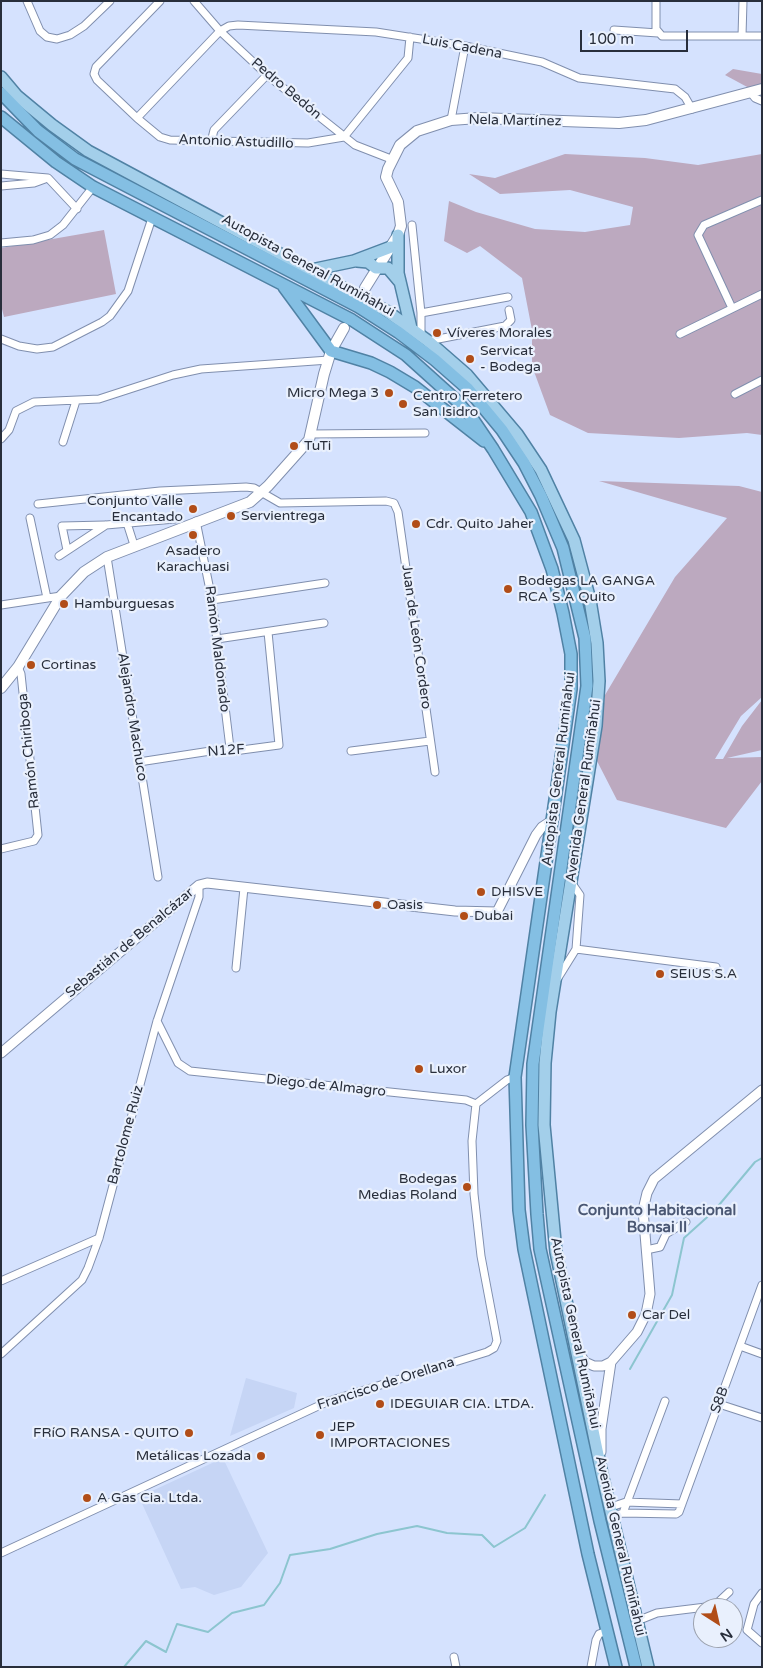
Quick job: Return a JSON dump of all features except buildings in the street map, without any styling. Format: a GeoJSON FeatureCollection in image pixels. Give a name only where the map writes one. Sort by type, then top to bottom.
{"type":"FeatureCollection","features":[{"type":"Feature","properties":{"kind":"highway","name":"Autopista General Rumiñahui"},"geometry":{"type":"LineString","coordinates":[[1,93],[38,131],[75,159],[359,307],[398,332],[435,360],[468,389],[502,430],[524,463],[542,496],[563,548],[585,638],[587,686],[533,1064],[532,1125],[537,1214],[540,1249],[600,1522],[636,1667]]}},
{"type":"Feature","properties":{"kind":"highway","name":"Autopista General Rumiñahui"},"geometry":{"type":"LineString","coordinates":[[1,117],[56,162],[94,187],[352,320],[406,355],[456,400],[493,449],[534,520],[552,569],[571,654],[572,689],[515,1078],[519,1210],[524,1249],[588,1554],[616,1667]]}},
{"type":"Feature","properties":{"kind":"highway"},"geometry":{"type":"LineString","coordinates":[[282,283],[330,356],[371,363],[390,372],[414,387],[493,449]]}},
{"type":"Feature","properties":{"kind":"main road","name":"Avenida General Rumiñahui"},"geometry":{"type":"LineString","coordinates":[[1,77],[17,96],[88,151],[388,312],[420,334],[467,375],[490,399],[542,470],[574,540],[585,577],[597,643],[599,681],[596,726],[555,982],[545,1063],[544,1124],[556,1252],[602,1474],[616,1512],[648,1667]]}},
{"type":"Feature","properties":{"kind":"main road","name":"Nela Martínez"},"geometry":{"type":"LineString","coordinates":[[391,159],[400,145],[411,135],[423,128],[451,120],[478,118],[619,122],[646,120],[762,89]]}},
{"type":"Feature","properties":{"kind":"main road"},"geometry":{"type":"LineString","coordinates":[[391,159],[386,177],[400,208],[401,220],[397,260],[401,285]]}},
{"type":"Feature","properties":{"kind":"main road"},"geometry":{"type":"LineString","coordinates":[[365,288],[398,235]]}},
{"type":"Feature","properties":{"kind":"main road"},"geometry":{"type":"LineString","coordinates":[[354,262],[391,247]]}},
{"type":"Feature","properties":{"kind":"main road"},"geometry":{"type":"LineString","coordinates":[[311,270],[354,262],[368,262],[376,268],[391,270],[398,278],[420,334]]}},
{"type":"Feature","properties":{"kind":"main road"},"geometry":{"type":"LineString","coordinates":[[1,688],[18,668],[62,596],[84,572],[107,557],[134,545],[250,502],[299,453],[311,434],[330,356],[344,328]]}},
{"type":"Feature","properties":{"kind":"street"},"geometry":{"type":"LineString","coordinates":[[27,1],[40,31],[48,37],[57,39],[70,35],[84,26],[110,1]]}},
{"type":"Feature","properties":{"kind":"street","name":"Antonio Astudillo"},"geometry":{"type":"LineString","coordinates":[[160,1],[96,67],[94,74],[97,80],[137,118],[165,139],[308,144],[344,137]]}},
{"type":"Feature","properties":{"kind":"street","name":"Pedro Bedón"},"geometry":{"type":"LineString","coordinates":[[194,1],[220,31],[267,75],[344,137],[355,145],[391,159]]}},
{"type":"Feature","properties":{"kind":"street"},"geometry":{"type":"LineString","coordinates":[[656,1],[655,23],[658,33]]}},
{"type":"Feature","properties":{"kind":"street"},"geometry":{"type":"LineString","coordinates":[[742,36],[743,1]]}},
{"type":"Feature","properties":{"kind":"street","name":"Luis Cadena"},"geometry":{"type":"LineString","coordinates":[[220,31],[229,26],[238,25],[376,32],[465,46],[542,62],[579,78],[675,89],[685,97],[692,109]]}},
{"type":"Feature","properties":{"kind":"street"},"geometry":{"type":"LineString","coordinates":[[614,30],[658,33],[667,37],[762,36]]}},
{"type":"Feature","properties":{"kind":"street"},"geometry":{"type":"LineString","coordinates":[[137,118],[220,31]]}},
{"type":"Feature","properties":{"kind":"street"},"geometry":{"type":"LineString","coordinates":[[344,137],[408,58],[410,37]]}},
{"type":"Feature","properties":{"kind":"street"},"geometry":{"type":"LineString","coordinates":[[451,120],[465,46]]}},
{"type":"Feature","properties":{"kind":"street"},"geometry":{"type":"LineString","coordinates":[[211,142],[214,130],[267,75]]}},
{"type":"Feature","properties":{"kind":"street"},"geometry":{"type":"LineString","coordinates":[[751,93],[754,98],[762,101]]}},
{"type":"Feature","properties":{"kind":"street"},"geometry":{"type":"LineString","coordinates":[[1,174],[48,178],[77,209]]}},
{"type":"Feature","properties":{"kind":"street"},"geometry":{"type":"LineString","coordinates":[[1,186],[34,183],[48,178]]}},
{"type":"Feature","properties":{"kind":"street"},"geometry":{"type":"LineString","coordinates":[[1,243],[33,240],[50,235],[64,225],[94,187]]}},
{"type":"Feature","properties":{"kind":"street"},"geometry":{"type":"LineString","coordinates":[[732,308],[698,235],[704,225],[762,200]]}},
{"type":"Feature","properties":{"kind":"street"},"geometry":{"type":"LineString","coordinates":[[1,339],[19,346],[37,349],[53,347],[110,316],[128,291],[152,218]]}},
{"type":"Feature","properties":{"kind":"street"},"geometry":{"type":"LineString","coordinates":[[412,225],[421,313],[420,334],[505,326],[511,320],[509,310]]}},
{"type":"Feature","properties":{"kind":"street"},"geometry":{"type":"LineString","coordinates":[[680,334],[762,294]]}},
{"type":"Feature","properties":{"kind":"street"},"geometry":{"type":"LineString","coordinates":[[421,313],[508,297]]}},
{"type":"Feature","properties":{"kind":"street"},"geometry":{"type":"LineString","coordinates":[[1,439],[9,430],[16,411],[23,406],[45,400],[76,401],[99,399],[173,375],[201,369],[330,356]]}},
{"type":"Feature","properties":{"kind":"street"},"geometry":{"type":"LineString","coordinates":[[735,394],[762,380]]}},
{"type":"Feature","properties":{"kind":"street"},"geometry":{"type":"LineString","coordinates":[[63,442],[76,401]]}},
{"type":"Feature","properties":{"kind":"street"},"geometry":{"type":"LineString","coordinates":[[311,434],[425,433]]}},
{"type":"Feature","properties":{"kind":"street"},"geometry":{"type":"LineString","coordinates":[[38,504],[160,491],[246,487],[261,492]]}},
{"type":"Feature","properties":{"kind":"street","name":"Juan de León Cordero"},"geometry":{"type":"LineString","coordinates":[[261,492],[280,503],[386,501],[394,503],[398,512],[435,772]]}},
{"type":"Feature","properties":{"kind":"street"},"geometry":{"type":"LineString","coordinates":[[30,518],[47,598]]}},
{"type":"Feature","properties":{"kind":"street"},"geometry":{"type":"LineString","coordinates":[[67,550],[62,526],[106,525],[175,519]]}},
{"type":"Feature","properties":{"kind":"street","name":"Ramón Maldonado"},"geometry":{"type":"LineString","coordinates":[[196,521],[212,600],[230,748]]}},
{"type":"Feature","properties":{"kind":"street"},"geometry":{"type":"LineString","coordinates":[[127,523],[134,545]]}},
{"type":"Feature","properties":{"kind":"street"},"geometry":{"type":"LineString","coordinates":[[59,556],[106,525]]}},
{"type":"Feature","properties":{"kind":"street","name":"Alejandro Machuco"},"geometry":{"type":"LineString","coordinates":[[107,557],[158,877]]}},
{"type":"Feature","properties":{"kind":"street"},"geometry":{"type":"LineString","coordinates":[[212,600],[325,583]]}},
{"type":"Feature","properties":{"kind":"street"},"geometry":{"type":"LineString","coordinates":[[1,605],[62,596]]}},
{"type":"Feature","properties":{"kind":"street"},"geometry":{"type":"LineString","coordinates":[[217,639],[324,623]]}},
{"type":"Feature","properties":{"kind":"street","name":"N12F"},"geometry":{"type":"LineString","coordinates":[[139,762],[230,748],[234,751],[276,747],[280,742],[268,632]]}},
{"type":"Feature","properties":{"kind":"street","name":"Ramón Chiriboga"},"geometry":{"type":"LineString","coordinates":[[1,848],[34,841],[38,835],[21,674],[18,668]]}},
{"type":"Feature","properties":{"kind":"street"},"geometry":{"type":"LineString","coordinates":[[351,751],[430,741]]}},
{"type":"Feature","properties":{"kind":"street","name":"Sebastián de Benalcázar"},"geometry":{"type":"LineString","coordinates":[[1,1053],[200,885],[207,883],[455,911],[496,912],[536,835],[542,827],[554,819]]}},
{"type":"Feature","properties":{"kind":"street"},"geometry":{"type":"LineString","coordinates":[[555,982],[576,949],[580,895],[571,882]]}},
{"type":"Feature","properties":{"kind":"street","name":"Bartolome Ruiz"},"geometry":{"type":"LineString","coordinates":[[1,1354],[82,1280],[99,1238],[157,1021],[199,897],[200,885]]}},
{"type":"Feature","properties":{"kind":"street"},"geometry":{"type":"LineString","coordinates":[[236,968],[244,888]]}},
{"type":"Feature","properties":{"kind":"street"},"geometry":{"type":"LineString","coordinates":[[576,949],[716,967]]}},
{"type":"Feature","properties":{"kind":"street","name":"Diego de Almagro"},"geometry":{"type":"LineString","coordinates":[[157,1021],[178,1063],[190,1071],[466,1100],[476,1104]]}},
{"type":"Feature","properties":{"kind":"street"},"geometry":{"type":"LineString","coordinates":[[476,1104],[507,1080],[515,1078]]}},
{"type":"Feature","properties":{"kind":"street"},"geometry":{"type":"LineString","coordinates":[[577,1347],[579,1355],[586,1362],[594,1366],[603,1366],[612,1362],[637,1332],[646,1314],[650,1294],[643,1210],[646,1193],[654,1179],[762,1090]]}},
{"type":"Feature","properties":{"kind":"street","name":"Francisco de Orellana"},"geometry":{"type":"LineString","coordinates":[[1,1553],[329,1401],[487,1352],[494,1348],[497,1340],[481,1256],[474,1194],[472,1121],[476,1104]]}},
{"type":"Feature","properties":{"kind":"street"},"geometry":{"type":"LineString","coordinates":[[646,1250],[660,1247],[666,1234],[686,1222]]}},
{"type":"Feature","properties":{"kind":"street"},"geometry":{"type":"LineString","coordinates":[[1,1281],[99,1238]]}},
{"type":"Feature","properties":{"kind":"street","name":"S8B"},"geometry":{"type":"LineString","coordinates":[[616,1512],[676,1514],[682,1504],[762,1285]]}},
{"type":"Feature","properties":{"kind":"street"},"geometry":{"type":"LineString","coordinates":[[740,1346],[762,1354]]}},
{"type":"Feature","properties":{"kind":"street"},"geometry":{"type":"LineString","coordinates":[[602,1474],[601,1430],[612,1362]]}},
{"type":"Feature","properties":{"kind":"street"},"geometry":{"type":"LineString","coordinates":[[616,1512],[626,1502],[665,1401]]}},
{"type":"Feature","properties":{"kind":"street"},"geometry":{"type":"LineString","coordinates":[[719,1404],[762,1418]]}},
{"type":"Feature","properties":{"kind":"street"},"geometry":{"type":"LineString","coordinates":[[616,1512],[626,1502],[682,1504]]}},
{"type":"Feature","properties":{"kind":"street"},"geometry":{"type":"LineString","coordinates":[[637,1621],[656,1613],[714,1606],[729,1592]]}},
{"type":"Feature","properties":{"kind":"street"},"geometry":{"type":"LineString","coordinates":[[762,1593],[754,1604],[747,1630],[762,1643]]}},
{"type":"Feature","properties":{"kind":"street"},"geometry":{"type":"LineString","coordinates":[[591,1667],[596,1640],[600,1634],[607,1630]]}},
{"type":"Feature","properties":{"kind":"street"},"geometry":{"type":"LineString","coordinates":[[454,1657],[456,1667]]}},
{"type":"Feature","properties":{"kind":"shaded area"},"geometry":{"type":"Polygon","coordinates":[[[733,69],[762,74],[762,95],[725,75],[733,69]]]}},
{"type":"Feature","properties":{"kind":"shaded area"},"geometry":{"type":"Polygon","coordinates":[[[565,154],[645,158],[698,165],[762,154],[762,435],[747,433],[679,438],[588,433],[550,415],[532,366],[532,330],[522,278],[480,246],[467,253],[444,241],[449,201],[476,212],[535,229],[585,232],[630,225],[633,207],[570,190],[500,194],[469,174],[495,178],[565,154]]]}},
{"type":"Feature","properties":{"kind":"shaded area"},"geometry":{"type":"Polygon","coordinates":[[[104,230],[116,294],[4,317],[1,305],[1,248],[104,230]]]}},
{"type":"Feature","properties":{"kind":"shaded area"},"geometry":{"type":"Polygon","coordinates":[[[599,481],[739,486],[762,492],[762,697],[741,716],[715,759],[723,759],[742,726],[762,700],[762,750],[727,758],[762,757],[762,781],[726,828],[617,800],[597,761],[605,695],[675,577],[727,518],[599,481]]]}},
{"type":"Feature","properties":{"kind":"shaded area"},"geometry":{"type":"Polygon","coordinates":[[[246,1378],[297,1393],[294,1408],[230,1436],[246,1378]]]}},
{"type":"Feature","properties":{"kind":"shaded area"},"geometry":{"type":"Polygon","coordinates":[[[223,1458],[268,1553],[241,1587],[214,1595],[195,1587],[181,1589],[139,1497],[223,1458]]]}},
{"type":"Feature","properties":{"kind":"waterway"},"geometry":{"type":"LineString","coordinates":[[630,1369],[672,1295],[684,1238],[714,1211],[755,1162],[762,1158]]}},
{"type":"Feature","properties":{"kind":"waterway"},"geometry":{"type":"LineString","coordinates":[[124,1667],[146,1641],[166,1652],[177,1624],[208,1632],[232,1613],[264,1605],[280,1583],[290,1555],[330,1549],[377,1534],[417,1526],[447,1533],[482,1535],[494,1547],[525,1528],[545,1495]]}},
{"type":"Feature","properties":{"kind":"place","name":"Víveres Morales"},"geometry":{"type":"Point","coordinates":[437,333]}},
{"type":"Feature","properties":{"kind":"place","name":"Servicat - Bodega"},"geometry":{"type":"Point","coordinates":[470,359]}},
{"type":"Feature","properties":{"kind":"place","name":"Micro Mega 3"},"geometry":{"type":"Point","coordinates":[389,393]}},
{"type":"Feature","properties":{"kind":"place","name":"Centro Ferretero San Isidro"},"geometry":{"type":"Point","coordinates":[403,404]}},
{"type":"Feature","properties":{"kind":"place","name":"TuTi"},"geometry":{"type":"Point","coordinates":[294,446]}},
{"type":"Feature","properties":{"kind":"place","name":"Conjunto Valle Encantado"},"geometry":{"type":"Point","coordinates":[193,509]}},
{"type":"Feature","properties":{"kind":"place","name":"Servientrega"},"geometry":{"type":"Point","coordinates":[231,516]}},
{"type":"Feature","properties":{"kind":"place","name":"Cdr. Quito Jaher"},"geometry":{"type":"Point","coordinates":[416,524]}},
{"type":"Feature","properties":{"kind":"place","name":"Asadero Karachuasi"},"geometry":{"type":"Point","coordinates":[193,535]}},
{"type":"Feature","properties":{"kind":"place","name":"Bodegas LA GANGA RCA S.A Quito"},"geometry":{"type":"Point","coordinates":[508,589]}},
{"type":"Feature","properties":{"kind":"place","name":"Hamburguesas"},"geometry":{"type":"Point","coordinates":[64,604]}},
{"type":"Feature","properties":{"kind":"place","name":"Cortinas"},"geometry":{"type":"Point","coordinates":[31,665]}},
{"type":"Feature","properties":{"kind":"place","name":"DHISVE"},"geometry":{"type":"Point","coordinates":[481,892]}},
{"type":"Feature","properties":{"kind":"place","name":"Oasis"},"geometry":{"type":"Point","coordinates":[377,905]}},
{"type":"Feature","properties":{"kind":"place","name":"Dubai"},"geometry":{"type":"Point","coordinates":[464,916]}},
{"type":"Feature","properties":{"kind":"place","name":"SEIUS S.A"},"geometry":{"type":"Point","coordinates":[660,974]}},
{"type":"Feature","properties":{"kind":"place","name":"Luxor"},"geometry":{"type":"Point","coordinates":[419,1069]}},
{"type":"Feature","properties":{"kind":"place","name":"Bodegas Medias Roland"},"geometry":{"type":"Point","coordinates":[467,1187]}},
{"type":"Feature","properties":{"kind":"place","name":"Car Del"},"geometry":{"type":"Point","coordinates":[632,1315]}},
{"type":"Feature","properties":{"kind":"place","name":"IDEGUIAR CIA. LTDA."},"geometry":{"type":"Point","coordinates":[380,1404]}},
{"type":"Feature","properties":{"kind":"place","name":"FRíO RANSA - QUITO"},"geometry":{"type":"Point","coordinates":[189,1433]}},
{"type":"Feature","properties":{"kind":"place","name":"JEP IMPORTACIONES"},"geometry":{"type":"Point","coordinates":[320,1435]}},
{"type":"Feature","properties":{"kind":"place","name":"Metálicas Lozada"},"geometry":{"type":"Point","coordinates":[261,1456]}},
{"type":"Feature","properties":{"kind":"place","name":"A Gas Cia. Ltda."},"geometry":{"type":"Point","coordinates":[87,1498]}},
{"type":"Feature","properties":{"kind":"district","name":"Conjunto Habitacional Bonsai II"},"geometry":{"type":"Point","coordinates":[657,1220]}}]}
